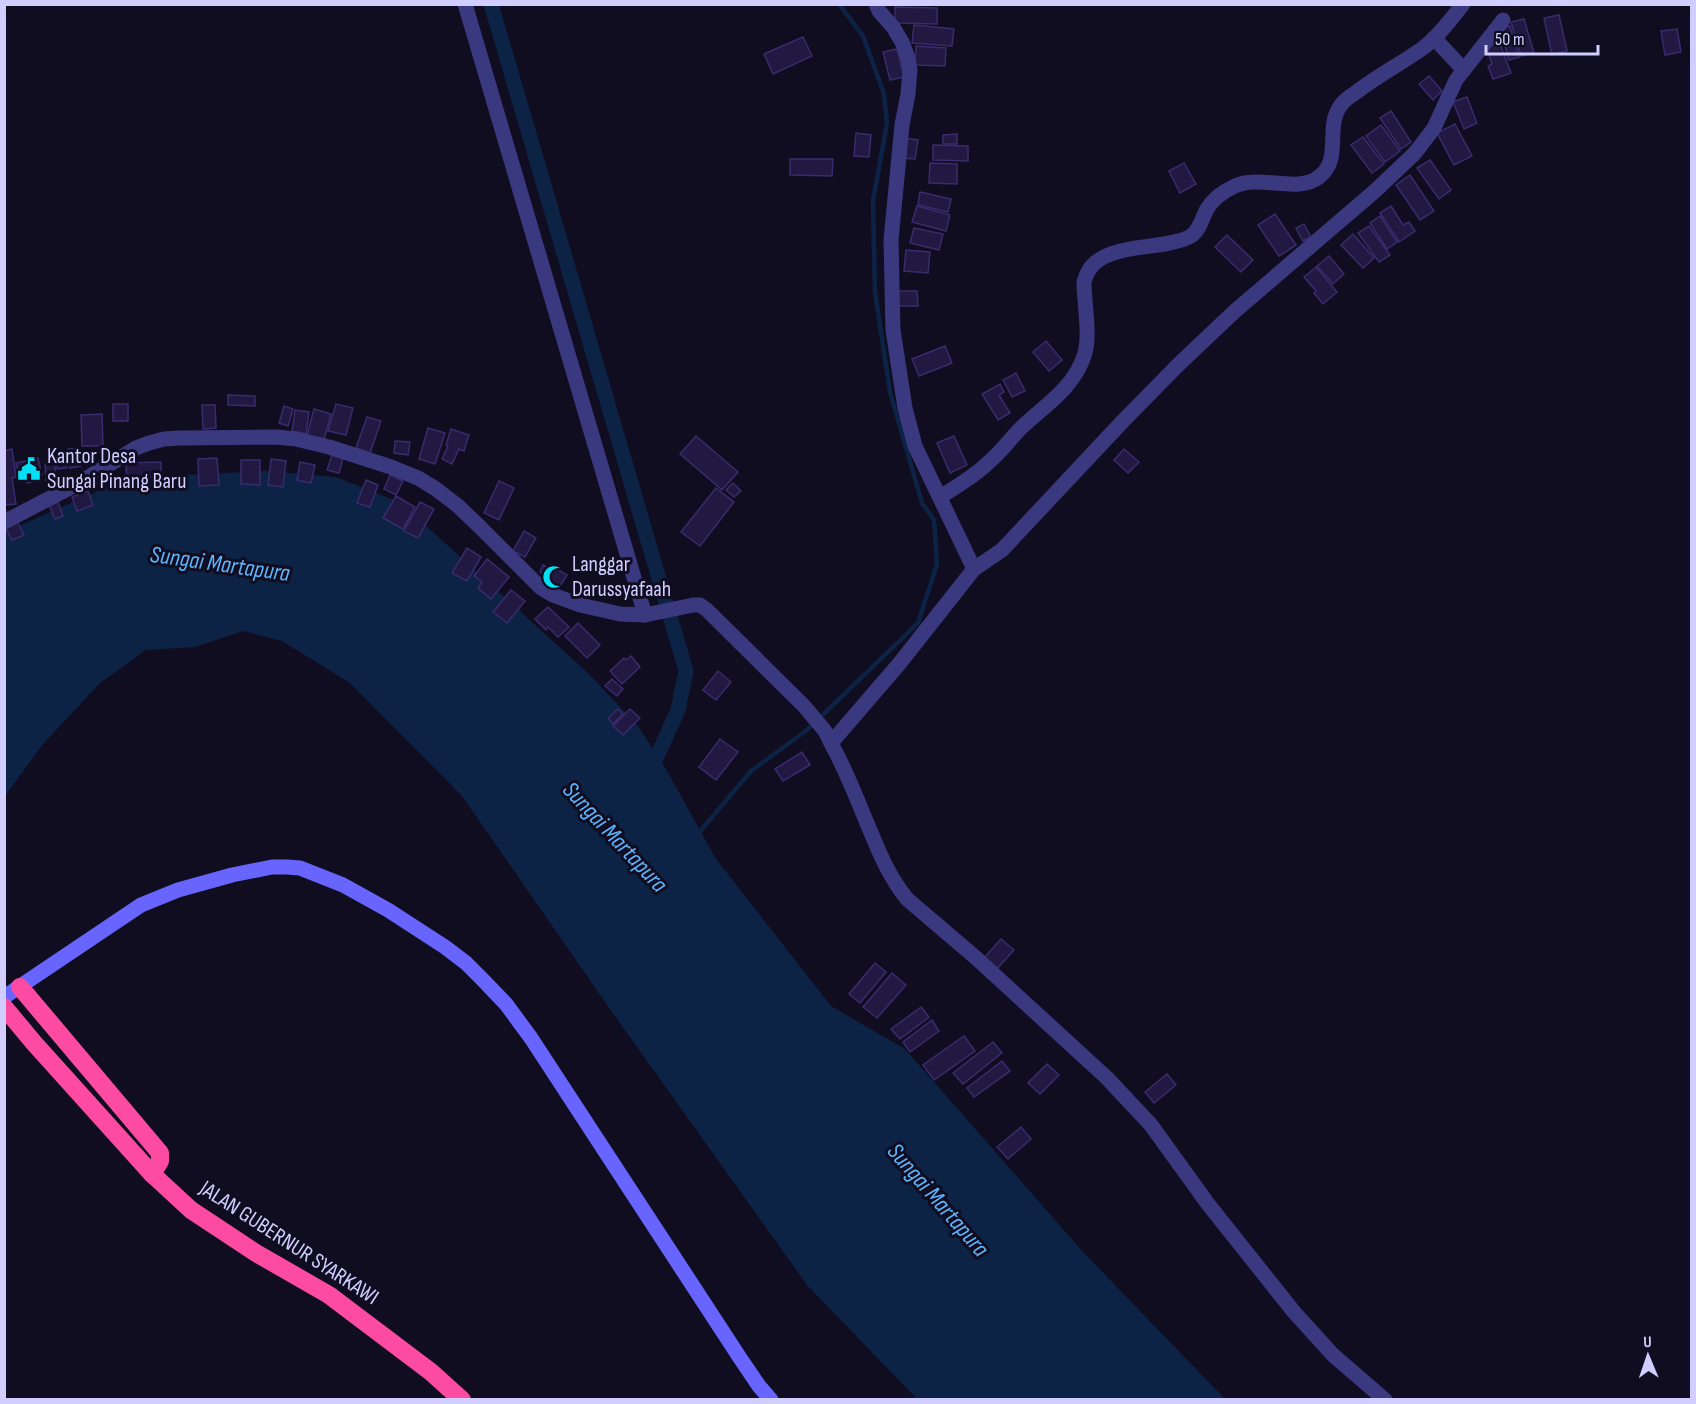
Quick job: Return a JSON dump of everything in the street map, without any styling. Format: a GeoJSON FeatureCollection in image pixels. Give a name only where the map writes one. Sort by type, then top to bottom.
{"type":"FeatureCollection","features":[{"type":"Feature","properties":{"kind":"highway"},"geometry":{"type":"LineString","coordinates":[[12,992],[160,1153],[160,1161],[152,1174]]}},
{"type":"Feature","properties":{"kind":"highway","name":"JALAN GUBERNUR SYARKAWI"},"geometry":{"type":"LineString","coordinates":[[4,1007],[152,1174],[191,1210],[256,1253],[329,1295],[431,1372],[462,1400]]}},
{"type":"Feature","properties":{"kind":"street"},"geometry":{"type":"LineString","coordinates":[[465,4],[648,614]]}},
{"type":"Feature","properties":{"kind":"street"},"geometry":{"type":"LineString","coordinates":[[876,4],[902,42],[909,58],[910,70],[902,125],[891,240],[894,330],[909,429],[925,469],[974,569]]}},
{"type":"Feature","properties":{"kind":"street"},"geometry":{"type":"LineString","coordinates":[[941,499],[977,473],[1073,380],[1085,355],[1088,341],[1084,282],[1095,262],[1126,250],[1178,241],[1191,236],[1216,199],[1243,182],[1299,183],[1317,179],[1330,162],[1333,125],[1341,105],[1367,84],[1436,41],[1463,4]]}},
{"type":"Feature","properties":{"kind":"street"},"geometry":{"type":"LineString","coordinates":[[828,737],[899,664],[974,569],[1002,550],[1178,365],[1235,310],[1375,191],[1415,153],[1434,128],[1461,67],[1503,20]]}},
{"type":"Feature","properties":{"kind":"street"},"geometry":{"type":"LineString","coordinates":[[1436,41],[1461,67]]}},
{"type":"Feature","properties":{"kind":"street"},"geometry":{"type":"LineString","coordinates":[[4,522],[79,483],[136,448],[149,443],[180,438],[296,439],[391,467],[418,478],[436,489],[465,513],[546,592],[609,613],[648,614],[700,605],[804,706],[828,737],[847,774],[882,861],[907,899],[975,957],[1107,1078],[1151,1125],[1208,1204],[1294,1312],[1333,1355],[1384,1400]]}},
{"type":"Feature","properties":{"kind":"street"},"geometry":{"type":"LineString","coordinates":[[12,992],[141,905],[178,890],[232,875],[279,867],[300,868],[343,885],[388,910],[445,947],[466,963],[506,1004],[531,1038],[740,1358],[771,1400]]}},
{"type":"Feature","properties":{"kind":"water","name":"Sungai Martapura"},"geometry":{"type":"Polygon","coordinates":[[[265,471],[336,477],[401,503],[589,674],[638,726],[666,769],[716,859],[831,1006],[905,1049],[1084,1253],[1225,1399],[917,1399],[807,1285],[612,1012],[462,796],[350,683],[282,641],[243,631],[195,647],[146,650],[100,683],[43,744],[5,796],[5,532],[121,481],[265,471]]]}},
{"type":"Feature","properties":{"kind":"building"},"geometry":{"type":"Polygon","coordinates":[[[895,7],[937,8],[937,24],[895,23],[895,7]]]}},
{"type":"Feature","properties":{"kind":"building"},"geometry":{"type":"Polygon","coordinates":[[[1559,15],[1567,51],[1552,55],[1544,18],[1559,15]]]}},
{"type":"Feature","properties":{"kind":"building"},"geometry":{"type":"Polygon","coordinates":[[[1524,19],[1534,53],[1521,56],[1511,22],[1524,19]]]}},
{"type":"Feature","properties":{"kind":"building"},"geometry":{"type":"Polygon","coordinates":[[[914,25],[954,29],[952,46],[912,43],[914,25]]]}},
{"type":"Feature","properties":{"kind":"building"},"geometry":{"type":"Polygon","coordinates":[[[1510,26],[1519,57],[1509,60],[1500,29],[1510,26]]]}},
{"type":"Feature","properties":{"kind":"building"},"geometry":{"type":"Polygon","coordinates":[[[1677,29],[1681,52],[1665,55],[1661,31],[1677,29]]]}},
{"type":"Feature","properties":{"kind":"building"},"geometry":{"type":"Polygon","coordinates":[[[803,37],[812,56],[773,74],[764,54],[803,37]]]}},
{"type":"Feature","properties":{"kind":"building"},"geometry":{"type":"Polygon","coordinates":[[[1499,41],[1511,73],[1493,79],[1488,66],[1492,64],[1486,46],[1499,41]]]}},
{"type":"Feature","properties":{"kind":"building"},"geometry":{"type":"Polygon","coordinates":[[[916,46],[946,48],[945,66],[915,65],[916,46]]]}},
{"type":"Feature","properties":{"kind":"building"},"geometry":{"type":"Polygon","coordinates":[[[897,49],[904,77],[890,80],[883,52],[897,49]]]}},
{"type":"Feature","properties":{"kind":"building"},"geometry":{"type":"Polygon","coordinates":[[[1429,76],[1442,91],[1433,100],[1419,84],[1429,76]]]}},
{"type":"Feature","properties":{"kind":"building"},"geometry":{"type":"Polygon","coordinates":[[[1467,97],[1477,123],[1464,129],[1453,102],[1467,97]]]}},
{"type":"Feature","properties":{"kind":"building"},"geometry":{"type":"Polygon","coordinates":[[[1391,111],[1411,142],[1401,149],[1380,118],[1391,111]]]}},
{"type":"Feature","properties":{"kind":"building"},"geometry":{"type":"Polygon","coordinates":[[[1455,124],[1472,156],[1454,165],[1437,133],[1455,124]]]}},
{"type":"Feature","properties":{"kind":"building"},"geometry":{"type":"Polygon","coordinates":[[[1381,125],[1400,151],[1385,162],[1366,136],[1381,125]]]}},
{"type":"Feature","properties":{"kind":"building"},"geometry":{"type":"Polygon","coordinates":[[[856,133],[871,135],[869,157],[854,156],[856,133]]]}},
{"type":"Feature","properties":{"kind":"building"},"geometry":{"type":"Polygon","coordinates":[[[957,134],[957,144],[943,144],[943,135],[957,134]]]}},
{"type":"Feature","properties":{"kind":"building"},"geometry":{"type":"Polygon","coordinates":[[[1363,137],[1384,164],[1372,173],[1351,145],[1363,137]]]}},
{"type":"Feature","properties":{"kind":"building"},"geometry":{"type":"Polygon","coordinates":[[[903,138],[918,140],[915,159],[901,158],[903,138]]]}},
{"type":"Feature","properties":{"kind":"building"},"geometry":{"type":"Polygon","coordinates":[[[933,145],[968,146],[968,161],[933,160],[933,145]]]}},
{"type":"Feature","properties":{"kind":"building"},"geometry":{"type":"Polygon","coordinates":[[[790,159],[833,159],[832,176],[790,175],[790,159]]]}},
{"type":"Feature","properties":{"kind":"building"},"geometry":{"type":"Polygon","coordinates":[[[1430,160],[1451,190],[1439,199],[1417,168],[1430,160]]]}},
{"type":"Feature","properties":{"kind":"building"},"geometry":{"type":"Polygon","coordinates":[[[930,163],[957,164],[957,184],[929,183],[930,163]]]}},
{"type":"Feature","properties":{"kind":"building"},"geometry":{"type":"Polygon","coordinates":[[[1184,163],[1196,184],[1180,193],[1169,171],[1184,163]]]}},
{"type":"Feature","properties":{"kind":"building"},"geometry":{"type":"Polygon","coordinates":[[[1410,175],[1434,211],[1420,220],[1396,185],[1410,175]]]}},
{"type":"Feature","properties":{"kind":"building"},"geometry":{"type":"Polygon","coordinates":[[[920,192],[951,199],[948,212],[918,205],[920,192]]]}},
{"type":"Feature","properties":{"kind":"building"},"geometry":{"type":"Polygon","coordinates":[[[917,206],[950,215],[946,231],[912,222],[917,206]]]}},
{"type":"Feature","properties":{"kind":"building"},"geometry":{"type":"Polygon","coordinates":[[[1391,206],[1403,225],[1409,222],[1415,231],[1399,242],[1380,213],[1391,206]]]}},
{"type":"Feature","properties":{"kind":"building"},"geometry":{"type":"Polygon","coordinates":[[[1275,214],[1296,245],[1279,256],[1258,225],[1275,214]]]}},
{"type":"Feature","properties":{"kind":"building"},"geometry":{"type":"Polygon","coordinates":[[[1380,216],[1397,242],[1387,249],[1370,223],[1380,216]]]}},
{"type":"Feature","properties":{"kind":"building"},"geometry":{"type":"Polygon","coordinates":[[[1304,224],[1311,237],[1303,241],[1296,228],[1304,224]]]}},
{"type":"Feature","properties":{"kind":"building"},"geometry":{"type":"Polygon","coordinates":[[[1369,226],[1390,255],[1379,262],[1358,233],[1369,226]]]}},
{"type":"Feature","properties":{"kind":"building"},"geometry":{"type":"Polygon","coordinates":[[[914,228],[943,234],[939,250],[910,243],[914,228]]]}},
{"type":"Feature","properties":{"kind":"building"},"geometry":{"type":"Polygon","coordinates":[[[1353,234],[1374,258],[1363,268],[1341,245],[1353,234]]]}},
{"type":"Feature","properties":{"kind":"building"},"geometry":{"type":"Polygon","coordinates":[[[1227,235],[1253,260],[1241,272],[1215,247],[1227,235]]]}},
{"type":"Feature","properties":{"kind":"building"},"geometry":{"type":"Polygon","coordinates":[[[906,250],[930,252],[928,273],[904,271],[906,250]]]}},
{"type":"Feature","properties":{"kind":"building"},"geometry":{"type":"Polygon","coordinates":[[[1329,256],[1344,274],[1333,284],[1317,266],[1329,256]]]}},
{"type":"Feature","properties":{"kind":"building"},"geometry":{"type":"Polygon","coordinates":[[[1316,267],[1337,292],[1323,304],[1304,277],[1316,267]]]}},
{"type":"Feature","properties":{"kind":"building"},"geometry":{"type":"Polygon","coordinates":[[[895,291],[917,291],[918,306],[896,306],[895,291]]]}},
{"type":"Feature","properties":{"kind":"building"},"geometry":{"type":"Polygon","coordinates":[[[1046,341],[1062,360],[1049,371],[1033,352],[1046,341]]]}},
{"type":"Feature","properties":{"kind":"building"},"geometry":{"type":"Polygon","coordinates":[[[945,346],[952,363],[919,376],[912,359],[945,346]]]}},
{"type":"Feature","properties":{"kind":"building"},"geometry":{"type":"Polygon","coordinates":[[[1016,373],[1025,391],[1012,397],[1003,380],[1016,373]]]}},
{"type":"Feature","properties":{"kind":"building"},"geometry":{"type":"Polygon","coordinates":[[[1000,384],[1004,392],[999,395],[1010,413],[998,420],[982,394],[1000,384]]]}},
{"type":"Feature","properties":{"kind":"building"},"geometry":{"type":"Polygon","coordinates":[[[228,395],[255,396],[255,406],[228,405],[228,395]]]}},
{"type":"Feature","properties":{"kind":"building"},"geometry":{"type":"Polygon","coordinates":[[[113,404],[128,404],[128,421],[113,421],[113,404]]]}},
{"type":"Feature","properties":{"kind":"building"},"geometry":{"type":"Polygon","coordinates":[[[336,404],[353,408],[346,435],[328,431],[336,404]]]}},
{"type":"Feature","properties":{"kind":"building"},"geometry":{"type":"Polygon","coordinates":[[[202,405],[215,405],[216,428],[203,429],[202,405]]]}},
{"type":"Feature","properties":{"kind":"building"},"geometry":{"type":"Polygon","coordinates":[[[284,406],[293,409],[288,426],[279,423],[284,406]]]}},
{"type":"Feature","properties":{"kind":"building"},"geometry":{"type":"Polygon","coordinates":[[[314,409],[331,414],[324,440],[307,435],[314,409]]]}},
{"type":"Feature","properties":{"kind":"building"},"geometry":{"type":"Polygon","coordinates":[[[295,410],[309,412],[306,434],[292,431],[295,410]]]}},
{"type":"Feature","properties":{"kind":"building"},"geometry":{"type":"Polygon","coordinates":[[[102,414],[103,446],[82,446],[81,415],[102,414]]]}},
{"type":"Feature","properties":{"kind":"building"},"geometry":{"type":"Polygon","coordinates":[[[367,417],[381,421],[370,453],[356,448],[367,417]]]}},
{"type":"Feature","properties":{"kind":"building"},"geometry":{"type":"Polygon","coordinates":[[[428,428],[445,433],[435,464],[419,459],[428,428]]]}},
{"type":"Feature","properties":{"kind":"building"},"geometry":{"type":"Polygon","coordinates":[[[451,429],[469,435],[464,451],[459,449],[452,464],[442,459],[448,446],[446,445],[451,429]]]}},
{"type":"Feature","properties":{"kind":"building"},"geometry":{"type":"Polygon","coordinates":[[[696,436],[738,472],[722,490],[680,454],[696,436]]]}},
{"type":"Feature","properties":{"kind":"building"},"geometry":{"type":"Polygon","coordinates":[[[954,436],[967,465],[950,473],[937,443],[954,436]]]}},
{"type":"Feature","properties":{"kind":"building"},"geometry":{"type":"Polygon","coordinates":[[[395,441],[410,442],[408,455],[394,453],[395,441]]]}},
{"type":"Feature","properties":{"kind":"building"},"geometry":{"type":"Polygon","coordinates":[[[79,448],[81,466],[70,468],[68,449],[79,448]]]}},
{"type":"Feature","properties":{"kind":"building"},"geometry":{"type":"Polygon","coordinates":[[[12,449],[16,477],[12,478],[16,504],[5,505],[6,514],[4,514],[4,451],[12,449]]]}},
{"type":"Feature","properties":{"kind":"building"},"geometry":{"type":"Polygon","coordinates":[[[1124,449],[1139,462],[1128,473],[1114,460],[1124,449]]]}},
{"type":"Feature","properties":{"kind":"building"},"geometry":{"type":"Polygon","coordinates":[[[66,453],[67,468],[57,469],[56,454],[66,453]]]}},
{"type":"Feature","properties":{"kind":"building"},"geometry":{"type":"Polygon","coordinates":[[[332,455],[343,458],[339,473],[327,470],[332,455]]]}},
{"type":"Feature","properties":{"kind":"building","name":"Kantor Desa Sungai Pinang Baru"},"geometry":{"type":"Polygon","coordinates":[[[38,458],[42,475],[35,476],[36,481],[27,483],[25,478],[19,480],[16,463],[38,458]]]}},
{"type":"Feature","properties":{"kind":"building"},"geometry":{"type":"Polygon","coordinates":[[[217,458],[219,485],[199,486],[198,459],[217,458]]]}},
{"type":"Feature","properties":{"kind":"building"},"geometry":{"type":"Polygon","coordinates":[[[271,459],[286,461],[283,487],[268,485],[271,459]]]}},
{"type":"Feature","properties":{"kind":"building"},"geometry":{"type":"Polygon","coordinates":[[[241,460],[260,460],[260,485],[241,484],[241,460]]]}},
{"type":"Feature","properties":{"kind":"building"},"geometry":{"type":"Polygon","coordinates":[[[161,462],[161,477],[142,477],[142,485],[127,486],[126,463],[161,462]]]}},
{"type":"Feature","properties":{"kind":"building"},"geometry":{"type":"Polygon","coordinates":[[[300,462],[315,465],[311,483],[297,480],[300,462]]]}},
{"type":"Feature","properties":{"kind":"building"},"geometry":{"type":"Polygon","coordinates":[[[55,463],[56,482],[46,482],[45,464],[55,463]]]}},
{"type":"Feature","properties":{"kind":"building"},"geometry":{"type":"Polygon","coordinates":[[[390,475],[403,481],[396,495],[384,489],[390,475]]]}},
{"type":"Feature","properties":{"kind":"building"},"geometry":{"type":"Polygon","coordinates":[[[366,480],[378,485],[370,507],[357,503],[366,480]]]}},
{"type":"Feature","properties":{"kind":"building"},"geometry":{"type":"Polygon","coordinates":[[[499,481],[514,488],[499,520],[484,513],[499,481]]]}},
{"type":"Feature","properties":{"kind":"building"},"geometry":{"type":"Polygon","coordinates":[[[733,483],[741,491],[734,497],[726,490],[733,483]]]}},
{"type":"Feature","properties":{"kind":"building"},"geometry":{"type":"Polygon","coordinates":[[[716,488],[734,502],[700,546],[681,532],[716,488]]]}},
{"type":"Feature","properties":{"kind":"building"},"geometry":{"type":"Polygon","coordinates":[[[88,491],[93,505],[77,511],[72,497],[88,491]]]}},
{"type":"Feature","properties":{"kind":"building"},"geometry":{"type":"Polygon","coordinates":[[[396,496],[415,507],[403,529],[383,518],[396,496]]]}},
{"type":"Feature","properties":{"kind":"building"},"geometry":{"type":"Polygon","coordinates":[[[58,502],[63,516],[55,519],[49,505],[58,502]]]}},
{"type":"Feature","properties":{"kind":"building"},"geometry":{"type":"Polygon","coordinates":[[[420,502],[434,509],[418,538],[404,531],[420,502]]]}},
{"type":"Feature","properties":{"kind":"building"},"geometry":{"type":"Polygon","coordinates":[[[17,521],[24,535],[12,540],[5,527],[17,521]]]}},
{"type":"Feature","properties":{"kind":"building"},"geometry":{"type":"Polygon","coordinates":[[[524,531],[536,538],[525,557],[513,551],[524,531]]]}},
{"type":"Feature","properties":{"kind":"building"},"geometry":{"type":"Polygon","coordinates":[[[467,548],[481,557],[467,581],[452,573],[467,548]]]}},
{"type":"Feature","properties":{"kind":"building"},"geometry":{"type":"Polygon","coordinates":[[[487,559],[509,577],[491,599],[478,588],[482,582],[474,576],[487,559]]]}},
{"type":"Feature","properties":{"kind":"building","name":"Langgar Darussyafaah"},"geometry":{"type":"Polygon","coordinates":[[[543,565],[548,568],[550,565],[567,575],[558,589],[541,579],[544,574],[540,572],[543,565]]]}},
{"type":"Feature","properties":{"kind":"building"},"geometry":{"type":"Polygon","coordinates":[[[511,590],[525,601],[507,623],[493,612],[511,590]]]}},
{"type":"Feature","properties":{"kind":"building"},"geometry":{"type":"Polygon","coordinates":[[[548,607],[569,627],[558,637],[548,627],[546,630],[535,619],[548,607]]]}},
{"type":"Feature","properties":{"kind":"building"},"geometry":{"type":"Polygon","coordinates":[[[578,623],[600,645],[587,658],[565,636],[578,623]]]}},
{"type":"Feature","properties":{"kind":"building"},"geometry":{"type":"Polygon","coordinates":[[[631,656],[640,667],[622,684],[610,671],[624,658],[626,660],[631,656]]]}},
{"type":"Feature","properties":{"kind":"building"},"geometry":{"type":"Polygon","coordinates":[[[718,671],[731,682],[716,700],[703,690],[718,671]]]}},
{"type":"Feature","properties":{"kind":"building"},"geometry":{"type":"Polygon","coordinates":[[[612,679],[623,689],[617,696],[605,686],[612,679]]]}},
{"type":"Feature","properties":{"kind":"building"},"geometry":{"type":"Polygon","coordinates":[[[618,709],[623,714],[613,724],[608,718],[618,709]]]}},
{"type":"Feature","properties":{"kind":"building"},"geometry":{"type":"Polygon","coordinates":[[[630,709],[640,718],[623,735],[613,726],[630,709]]]}},
{"type":"Feature","properties":{"kind":"building"},"geometry":{"type":"Polygon","coordinates":[[[720,739],[738,752],[716,780],[699,767],[720,739]]]}},
{"type":"Feature","properties":{"kind":"building"},"geometry":{"type":"Polygon","coordinates":[[[802,752],[810,765],[783,781],[775,769],[802,752]]]}},
{"type":"Feature","properties":{"kind":"building"},"geometry":{"type":"Polygon","coordinates":[[[1001,939],[1014,950],[996,970],[983,959],[1001,939]]]}},
{"type":"Feature","properties":{"kind":"building"},"geometry":{"type":"Polygon","coordinates":[[[875,963],[886,972],[860,1003],[849,994],[875,963]]]}},
{"type":"Feature","properties":{"kind":"building"},"geometry":{"type":"Polygon","coordinates":[[[892,973],[906,985],[877,1018],[863,1007],[892,973]]]}},
{"type":"Feature","properties":{"kind":"building"},"geometry":{"type":"Polygon","coordinates":[[[921,1007],[929,1017],[900,1039],[891,1029],[921,1007]]]}},
{"type":"Feature","properties":{"kind":"building"},"geometry":{"type":"Polygon","coordinates":[[[932,1020],[939,1031],[910,1052],[903,1042],[932,1020]]]}},
{"type":"Feature","properties":{"kind":"building"},"geometry":{"type":"Polygon","coordinates":[[[964,1036],[975,1051],[934,1080],[923,1065],[964,1036]]]}},
{"type":"Feature","properties":{"kind":"building"},"geometry":{"type":"Polygon","coordinates":[[[993,1042],[1002,1053],[963,1084],[953,1073],[993,1042]]]}},
{"type":"Feature","properties":{"kind":"building"},"geometry":{"type":"Polygon","coordinates":[[[1002,1061],[1010,1071],[974,1097],[967,1088],[1002,1061]]]}},
{"type":"Feature","properties":{"kind":"building"},"geometry":{"type":"Polygon","coordinates":[[[1047,1064],[1059,1075],[1040,1094],[1028,1083],[1047,1064]]]}},
{"type":"Feature","properties":{"kind":"building"},"geometry":{"type":"Polygon","coordinates":[[[1167,1074],[1176,1085],[1154,1103],[1145,1092],[1167,1074]]]}},
{"type":"Feature","properties":{"kind":"building"},"geometry":{"type":"Polygon","coordinates":[[[1021,1127],[1031,1139],[1008,1159],[997,1147],[1021,1127]]]}},
{"type":"Feature","properties":{"kind":"waterway"},"geometry":{"type":"LineString","coordinates":[[491,4],[686,671],[678,710],[649,774]]}},
{"type":"Feature","properties":{"kind":"waterway"},"geometry":{"type":"LineString","coordinates":[[697,835],[751,771],[807,730],[918,623],[937,564],[934,520],[922,503],[890,392],[875,292],[873,201],[887,123],[884,94],[863,36],[839,4]]}},
{"type":"Feature","properties":{"kind":"place","name":"Kantor Desa Sungai Pinang Baru"},"geometry":{"type":"Point","coordinates":[29,469]}},
{"type":"Feature","properties":{"kind":"place","name":"Langgar Darussyafaah"},"geometry":{"type":"Point","coordinates":[554,577]}}]}
